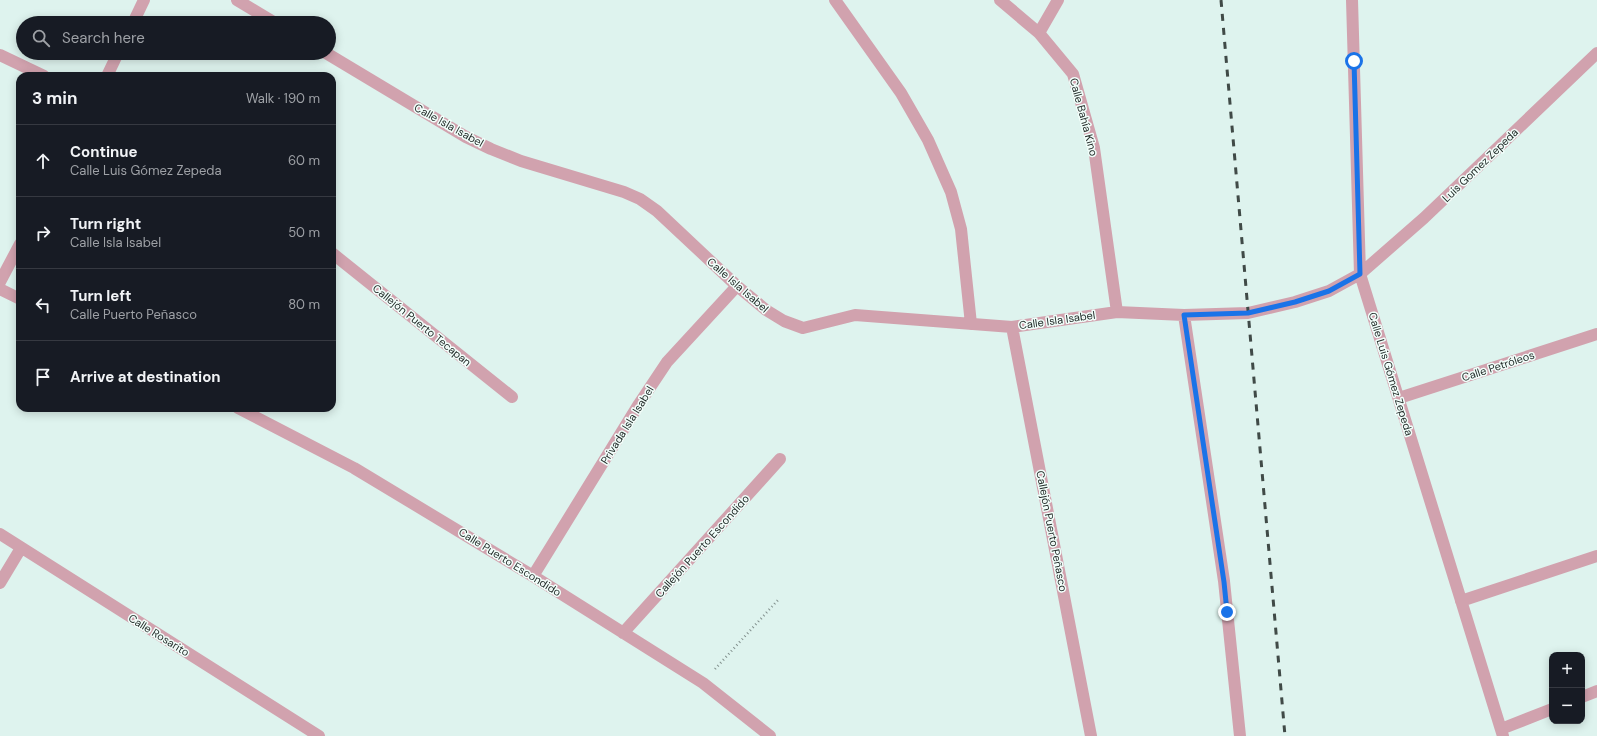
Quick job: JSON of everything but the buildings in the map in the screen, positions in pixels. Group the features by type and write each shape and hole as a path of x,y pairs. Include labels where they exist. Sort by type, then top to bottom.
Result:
{"street":[{"path":"136,16 144,0"},
{"path":"237,0 263,16"},
{"path":"835,0 901,93 928,140 951,192 961,229 971,324"},
{"name":"Calle Bahía Kino","path":"1000,0 1039,33 1073,74 1092,141 1117,312"},
{"path":"1039,33 1058,0"},
{"name":"Calle Luis Gómez Zepeda","path":"1352,0 1360,274 1502,732"},
{"name":"Luis Gomez Zepeda","path":"1360,274 1424,218 1597,53"},
{"path":"0,55 36,72"},
{"name":"Calle Isla Isabel","path":"336,59 466,137 491,149 521,161 624,192 640,199 657,211 737,286 766,310 784,321 803,328 855,315 1012,327 1117,312 1184,315 1248,313 1329,291 1360,274"},
{"path":"109,72 115,60"},
{"path":"0,282 16,252"},
{"name":"Callejón Puerto Tecapan","path":"336,256 512,397"},
{"name":"Privada Isla Isabel","path":"534,576 639,404 667,362 737,286"},
{"path":"0,289 16,297"},
{"path":"1184,315 1224,582 1240,736"},
{"name":"Callejón Puerto Peñasco","path":"1012,327 1091,736"},
{"name":"Calle Petróleos","path":"1399,398 1597,334"},
{"name":"Calle Puerto Escondido","path":"246,412 354,468 534,576 703,682 770,736"},
{"name":"Callejón Puerto Escondido","path":"623,633 780,459"},
{"name":"Calle Rosarito","path":"0,534 319,736"},
{"path":"0,583 21,548"},
{"path":"1461,601 1597,556"},
{"path":"1585,696 1597,691"},
{"path":"1502,732 1549,710"}],"path":[{"path":"703,682 778,600"}],"railway":[{"path":"1221,0 1285,736"}],"route":[{"path":"1227,612 1224,582 1184,315 1248,313 1295,302 1329,291 1360,274 1354,61"}]}
